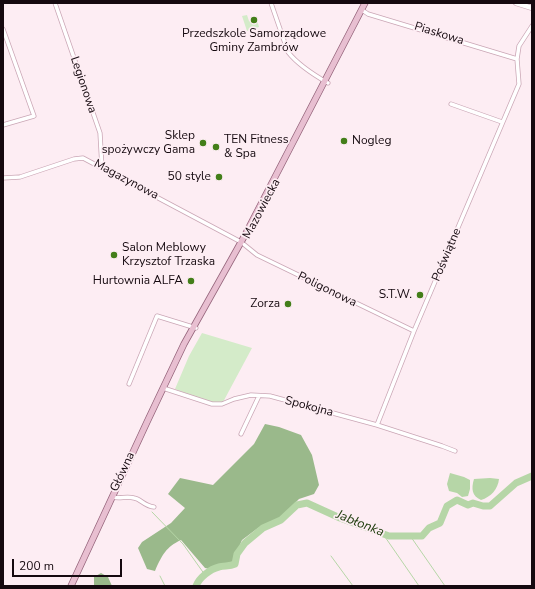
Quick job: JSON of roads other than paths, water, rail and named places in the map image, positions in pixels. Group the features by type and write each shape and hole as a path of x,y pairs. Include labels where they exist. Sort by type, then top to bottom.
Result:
{"main road":[{"name":"Mazowiecka","path":"195,328 273,190 366,3"},
{"name":"Mazowiecka","path":"363,11 369,3"},
{"name":"Główna","path":"72,586 163,388 195,328"}],"street":[{"name":"Legionowa","path":"55,3 100,133 102,168"},
{"path":"271,3 288,52 302,66 327,83"},
{"path":"516,3 532,8"},
{"name":"Piaskowa","path":"363,11 517,59"},
{"name":"Poświątne","path":"377,425 390,388 519,84 517,59 519,46 532,26"},
{"path":"3,29 34,116 3,125"},
{"path":"451,104 502,122"},
{"name":"Magazynowa","path":"3,178 20,177 83,158 242,243"},
{"name":"Poligonowa","path":"242,243 257,255 414,331"},
{"path":"129,384 157,316 195,328"},
{"name":"Spokojna","path":"163,388 212,404 222,404 234,399 251,395 270,396 377,425 455,451"},
{"path":"241,434 259,396"},
{"path":"112,497 121,499 135,498 148,506 154,507"}],"waterway":[{"name":"Jabłonka","path":"196,586 202,577 212,570 221,566 235,564 237,554 245,543 263,528 281,520 297,505 307,503 340,518 389,536 422,536 429,528 440,523 447,506 457,500 468,505 473,503 483,506 490,506 516,483 532,476"},
{"path":"152,512 183,544 205,575"},
{"path":"383,534 419,586"},
{"path":"411,537 445,586"},
{"path":"331,556 353,586"},
{"path":"160,576 165,586"}],"place":[{"name":"Przedszkole Samorządowe Gminy Zambrów","path":"254,20"},
{"name":"Nogleg","path":"344,141"},
{"name":"Sklep spożywczy Gama","path":"203,143"},
{"name":"TEN Fitness & Spa","path":"216,147"},
{"name":"50 style","path":"219,177"},
{"name":"Salon Meblowy Krzysztof Trzaska","path":"114,255"},
{"name":"Hurtownia ALFA","path":"191,281"},
{"name":"S.T.W.","path":"420,295"},
{"name":"Zorza","path":"288,304"}]}
